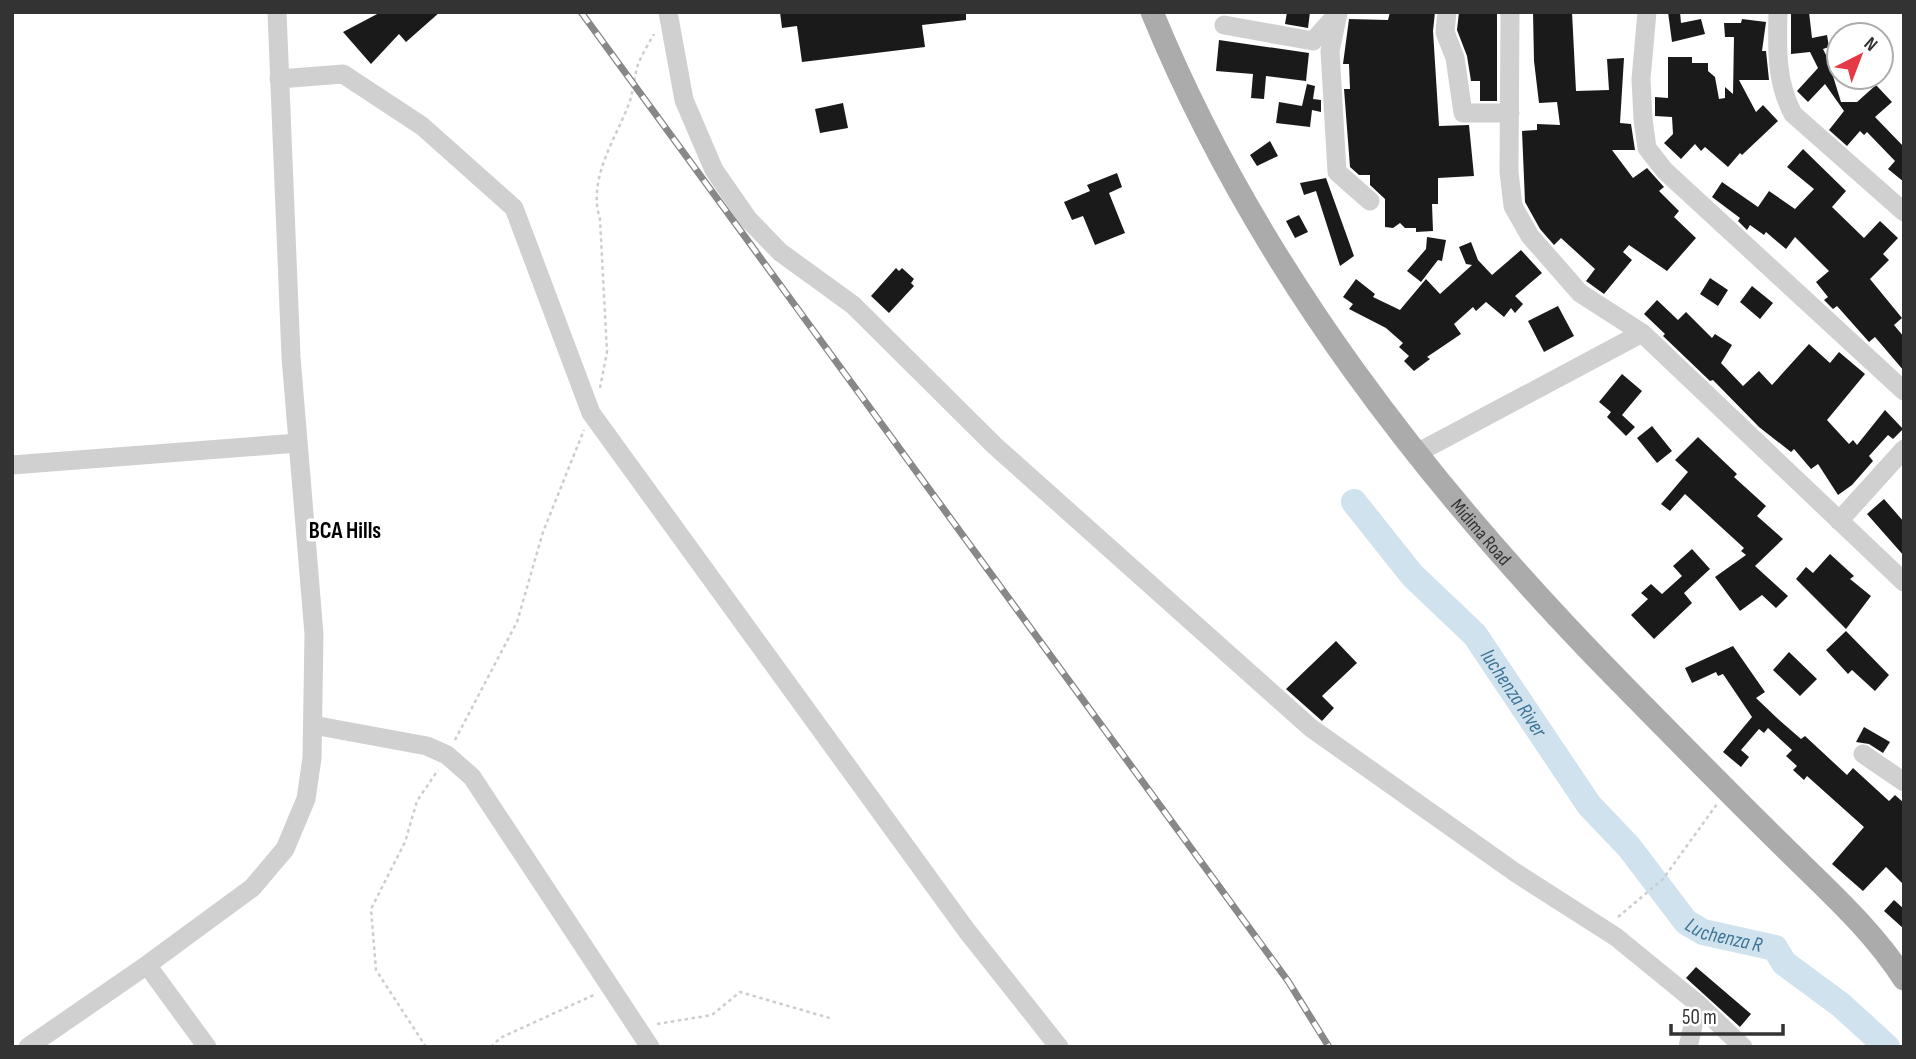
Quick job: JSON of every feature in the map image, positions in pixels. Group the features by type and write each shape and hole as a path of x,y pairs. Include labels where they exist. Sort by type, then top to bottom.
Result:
{"main road":[{"name":"Midima Road","path":"1152,12 1202,123 1276,255 1344,357 1417,453 1558,618 1727,790 1854,914 1904,979"}],"street":[{"path":"28,1047 252,888 285,849 306,799 312,758 314,634 291,357 277,12"},
{"path":"668,12 684,100 714,170 748,219 780,252 853,305 995,446 1311,728 1516,873 1603,929 1698,1004 1743,1047"},
{"path":"1447,12 1445,32 1455,58 1463,113 1510,113"},
{"path":"1510,12 1509,172 1513,206 1530,236 1580,293 1642,333 1904,582"},
{"path":"1647,12 1641,79 1647,148 1665,171 1904,391"},
{"path":"1778,12 1778,70 1784,97 1794,114 1904,212"},
{"path":"1224,25 1313,41 1338,13"},
{"path":"1338,13 1330,51 1337,172 1370,201"},
{"path":"279,79 343,74 422,126 514,208 591,413 967,931 1059,1047"},
{"path":"1417,453 1642,333"},
{"path":"12,465 298,443"},
{"path":"1839,522 1904,449"},
{"path":"313,725 427,746 447,755 472,777 613,987 650,1047"},
{"path":"1863,754 1904,782"},
{"path":"147,965 207,1047"},
{"path":"1688,1047 1698,1004"}],"path":[{"path":"426,1047 376,970 371,909 405,842 417,802 447,755 517,622 543,532 604,379 607,352 600,219 594,202 602,165 631,97 637,66 655,33"},
{"path":"1603,929 1662,879 1727,790"},
{"path":"491,1047 500,1038 613,987"},
{"path":"649,1017 657,1025 712,1016 740,992 833,1019"}],"building":[{"path":"381,12 440,12 406,42 399,34 371,64 343,32"},
{"path":"780,12 966,12 966,20 922,25 925,47 802,62 797,26 782,28"},
{"path":"1287,12 1310,12 1308,28 1285,24"},
{"path":"1390,12 1435,12 1433,31 1439,126 1469,125 1474,176 1438,178 1438,204 1432,204 1433,231 1416,232 1416,228 1405,228 1400,223 1393,228 1385,227 1385,199 1370,185 1370,175 1359,175 1350,167 1344,89 1350,89 1349,64 1343,64 1349,19 1388,20"},
{"path":"1459,12 1497,12 1497,101 1480,101 1480,81 1471,81 1467,56 1457,30"},
{"path":"1533,12 1572,12 1576,91 1609,90 1607,59 1624,58 1620,123 1631,124 1635,150 1612,150 1633,178 1647,168 1664,187 1659,191 1679,211 1674,217 1696,238 1667,271 1629,245 1623,252 1632,260 1604,294 1586,281 1595,269 1561,238 1554,245 1540,229 1525,202 1522,131 1537,130 1537,124 1560,125 1557,102 1539,103 1534,61"},
{"path":"1668,12 1680,12 1681,23 1701,19 1705,34 1672,42"},
{"path":"1791,12 1809,12 1812,38 1825,35 1825,84 1808,102 1797,91 1818,68 1810,52 1791,54"},
{"path":"1742,19 1766,22 1762,51 1766,51 1769,80 1739,80 1756,112 1763,105 1778,121 1742,155 1740,153 1728,167 1705,147 1701,151 1695,144 1681,159 1664,143 1673,134 1672,117 1655,116 1655,97 1668,98 1668,57 1692,57 1692,63 1708,63 1708,71 1715,77 1719,99 1725,98 1725,87 1733,94 1734,37 1725,37 1724,23 1741,23"},
{"path":"1219,40 1309,53 1306,81 1266,76 1264,99 1251,98 1253,74 1216,71"},
{"path":"1307,84 1315,86 1313,99 1321,100 1321,112 1312,110 1310,127 1276,123 1279,102 1302,106"},
{"path":"1830,91 1838,91 1841,102 1857,102 1869,91 1882,91 1892,102 1875,117 1904,147 1904,182 1888,169 1895,161 1867,132 1864,135 1860,131 1847,146 1829,130 1844,111"},
{"path":"843,103 848,128 820,133 815,109"},
{"path":"1270,141 1278,156 1257,166 1250,155"},
{"path":"1803,149 1846,191 1832,207 1864,238 1880,221 1898,238 1883,254 1889,260 1870,279 1902,318 1894,325 1904,337 1904,371 1875,337 1869,342 1837,306 1833,309 1824,300 1828,297 1816,282 1829,271 1795,237 1786,249 1766,232 1764,235 1750,225 1747,230 1738,221 1740,218 1712,197 1722,182 1758,207 1769,191 1795,209 1814,189 1787,167"},
{"path":"1117,173 1122,187 1109,193 1125,233 1095,245 1083,216 1072,220 1064,202 1090,191 1087,185"},
{"path":"1326,178 1354,256 1340,266 1316,191 1304,195 1300,183"},
{"path":"1299,215 1308,232 1295,238 1286,221"},
{"path":"1427,237 1446,240 1442,261 1438,260 1421,282 1407,271 1426,249"},
{"path":"1471,242 1478,260 1492,275 1521,250 1542,273 1515,296 1523,304 1515,313 1511,308 1504,317 1486,302 1476,311 1473,307 1454,324 1461,334 1427,357 1430,359 1414,371 1404,361 1409,356 1399,347 1403,343 1386,328 1349,309 1353,304 1343,297 1356,279 1375,294 1373,297 1400,310 1426,279 1440,294 1472,265 1466,264 1459,247"},
{"path":"896,268 899,271 902,268 914,279 911,283 914,286 889,313 871,296"},
{"path":"1710,278 1728,290 1718,306 1700,294"},
{"path":"1752,286 1773,303 1760,319 1740,302"},
{"path":"1657,300 1678,320 1686,312 1712,338 1715,334 1732,345 1721,363 1743,386 1759,371 1772,385 1809,344 1830,363 1839,352 1865,374 1827,420 1849,444 1853,440 1857,445 1885,410 1903,429 1893,439 1888,435 1869,456 1873,461 1852,485 1838,495 1818,464 1811,469 1794,449 1791,452 1759,427 1713,380 1710,381 1663,336 1665,334 1644,314"},
{"path":"1558,306 1574,336 1544,352 1528,321"},
{"path":"1622,374 1642,391 1622,415 1635,427 1626,436 1607,417 1611,412 1599,402"},
{"path":"1652,426 1672,451 1657,463 1637,438"},
{"path":"1698,437 1737,474 1734,477 1766,506 1757,516 1783,539 1755,566 1788,596 1776,608 1762,595 1740,611 1715,577 1746,555 1741,551 1744,548 1685,494 1670,511 1661,504 1688,472 1675,460"},
{"path":"1884,499 1904,522 1904,556 1867,514"},
{"path":"1692,549 1710,569 1684,593 1692,603 1654,639 1631,615 1648,599 1641,593 1651,584 1662,594 1682,576 1673,566"},
{"path":"1830,554 1854,576 1850,579 1871,596 1846,629 1796,579 1806,567 1813,573"},
{"path":"1846,631 1889,675 1875,691 1852,670 1848,674 1826,650"},
{"path":"1336,641 1357,663 1322,696 1334,708 1322,721 1286,689"},
{"path":"1733,646 1765,692 1756,698 1777,718 1801,739 1805,736 1847,775 1853,768 1889,801 1895,795 1904,803 1904,885 1886,867 1863,891 1832,864 1864,827 1807,776 1804,780 1793,770 1797,766 1786,756 1792,750 1768,728 1764,733 1759,729 1741,750 1749,757 1741,767 1723,752 1752,717 1723,674 1718,676 1716,672 1692,683 1685,668"},
{"path":"1789,652 1817,679 1800,696 1773,670"},
{"path":"1864,727 1890,742 1883,753 1869,744 1856,742"},
{"path":"1894,900 1904,909 1904,929 1884,911"},
{"path":"1696,967 1751,1014 1740,1027 1686,978"}],"waterway":[{"name":"luchenza River","path":"1354,502 1412,575 1475,635 1589,805 1629,847 1686,922 1703,932 1775,948 1784,963 1841,1005 1887,1047"}],"railway":[{"path":"581,12 1288,981 1329,1047"}],"district":[{"name":"BCA Hills","path":"345,530"}],"water label":[{"name":"Luchenza R","path":"1726,931"}]}
